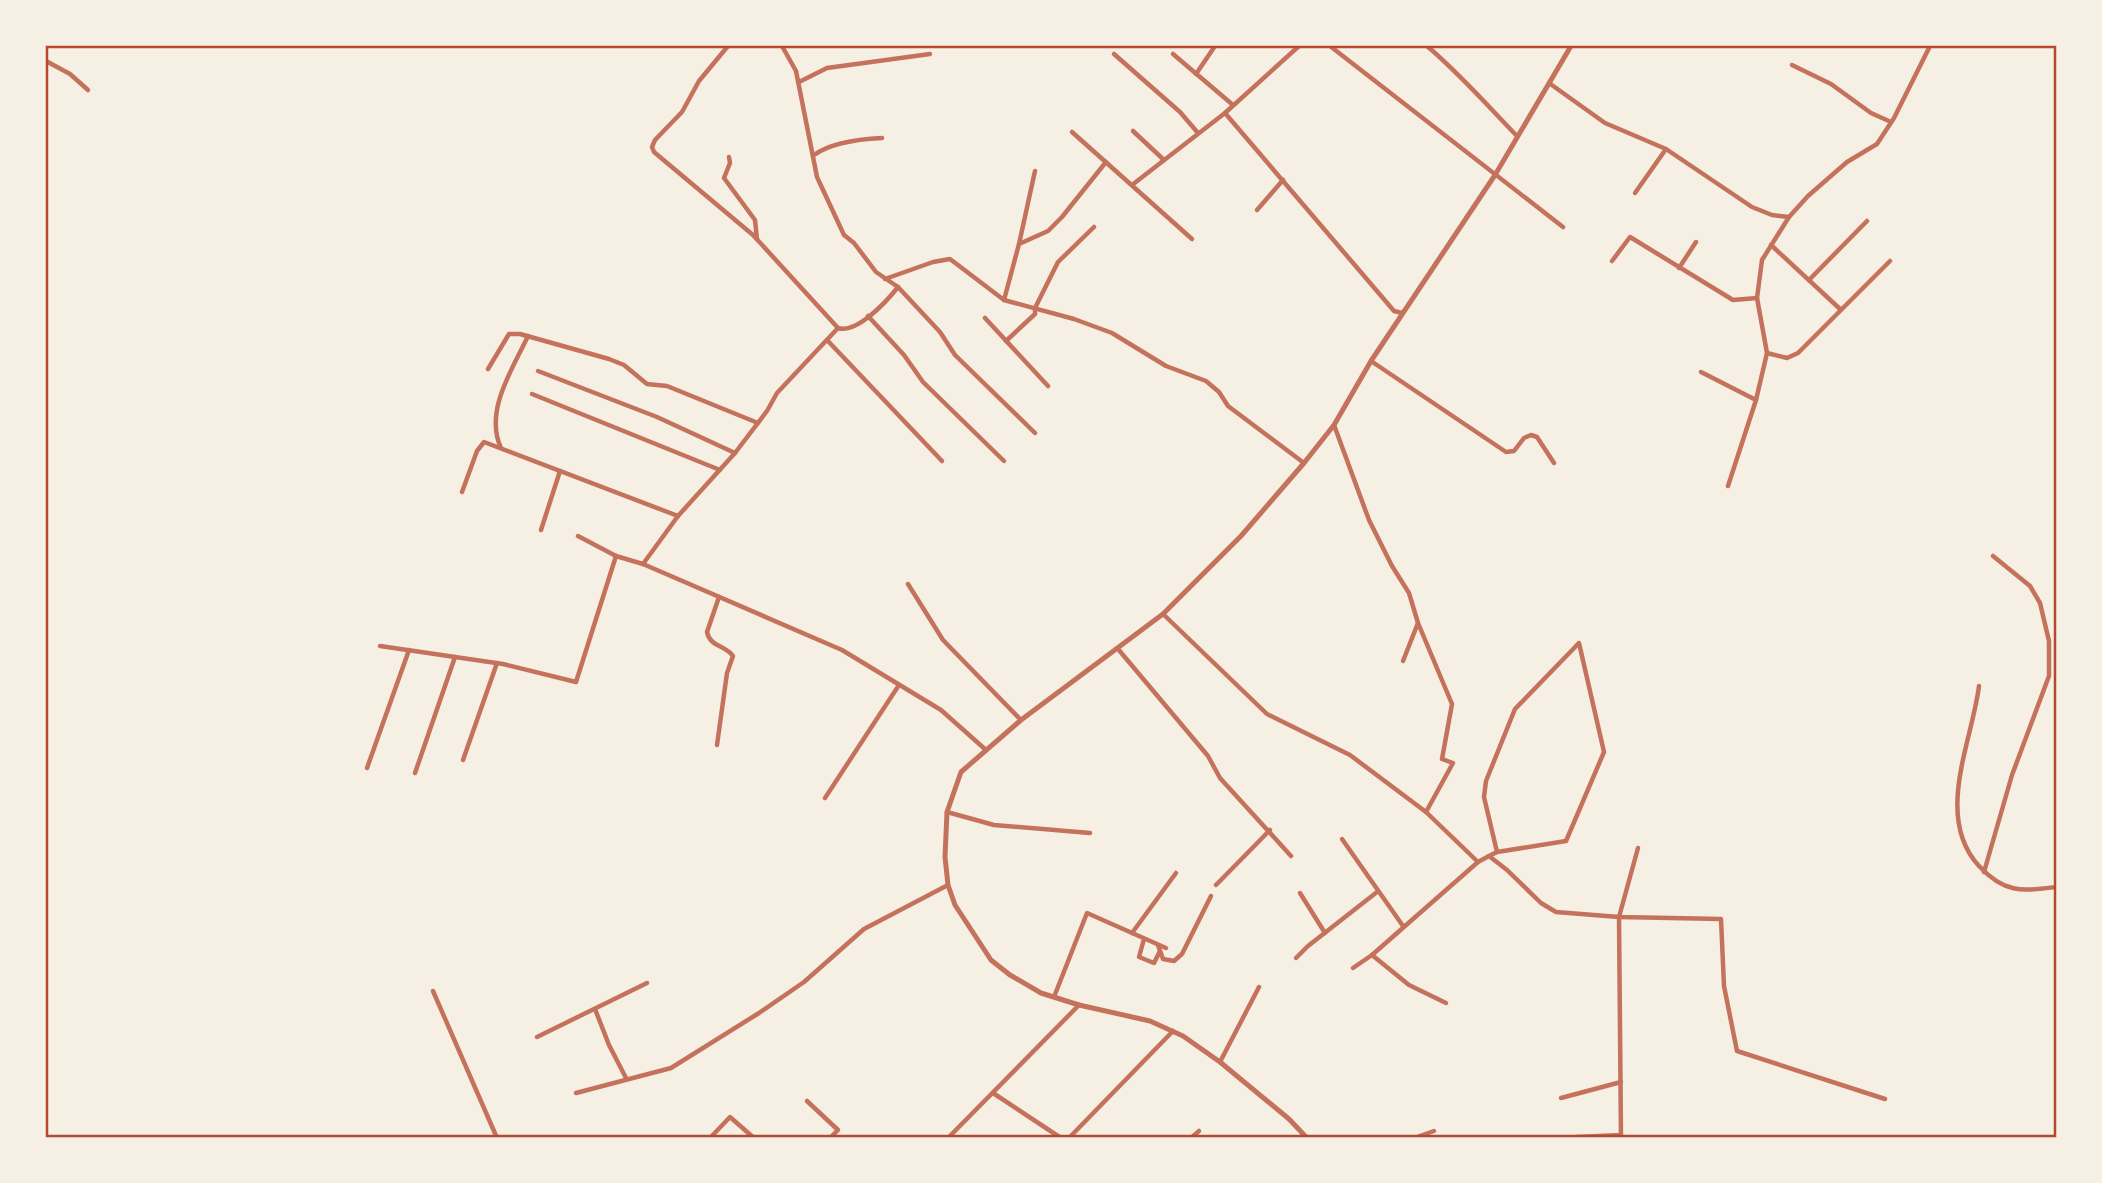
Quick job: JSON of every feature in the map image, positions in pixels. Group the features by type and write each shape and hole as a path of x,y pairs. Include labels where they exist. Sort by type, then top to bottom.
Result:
{"street":[{"path":"728,46 699,81 672,125 655,140 652,146 654,152 689,179 757,240 838,328 851,328 886,303 898,287"},
{"path":"782,46 793,61 799,82 799,93 806,114 820,185 844,234 871,267 898,287 940,332 955,355 1035,433"},
{"path":"1195,74 1215,46"},
{"path":"1132,185 1224,113 1299,46"},
{"path":"1330,46 1563,227"},
{"path":"1427,46 1456,71 1517,136"},
{"path":"1307,1138 1289,1119 1197,1044 1150,1021 1054,997 1025,985 991,960 955,905 948,885 947,812 961,772 1021,720 1163,614 1241,536 1304,463 1334,425 1371,361 1495,175 1571,46"},
{"path":"1728,486 1756,400 1767,353 1757,298 1762,260 1789,217 1808,196 1847,162 1877,144 1930,46"},
{"path":"799,82 827,68 930,54"},
{"path":"1114,54 1180,112 1198,133"},
{"path":"1173,54 1233,105"},
{"path":"46,61 70,74 88,90"},
{"path":"1792,65 1831,84 1871,113 1891,122"},
{"path":"1549,83 1605,123 1666,149 1752,207 1772,215 1789,217"},
{"path":"1224,113 1394,311 1402,313"},
{"path":"1133,131 1164,160"},
{"path":"1072,132 1192,239"},
{"path":"814,155 831,147 882,138"},
{"path":"1635,193 1666,149"},
{"path":"729,158 730,163 724,178 755,220 757,240"},
{"path":"1019,244 1048,231 1106,162"},
{"path":"1004,300 1034,171"},
{"path":"1257,211 1283,180"},
{"path":"1810,280 1867,221"},
{"path":"1006,341 1035,314 1035,308 1058,262 1094,227"},
{"path":"1612,261 1630,237 1733,300 1757,298"},
{"path":"1679,268 1696,242"},
{"path":"1771,245 1840,309"},
{"path":"885,279 933,262 950,260 1004,300 1112,333 1166,366 1206,381 1219,392 1228,406 1304,463"},
{"path":"1767,353 1787,358 1798,353 1890,261"},
{"path":"868,316 904,355 923,382 1004,461"},
{"path":"985,318 1048,386"},
{"path":"643,564 678,516 735,453 776,393 838,328"},
{"path":"488,369 509,334 528,337 608,359 624,365 648,384 667,386 758,423"},
{"path":"501,449 495,436 498,399 528,337"},
{"path":"827,340 942,461"},
{"path":"1371,361 1506,452 1514,451 1524,438 1531,435 1537,437 1554,463"},
{"path":"538,371 657,417 735,453"},
{"path":"1701,372 1756,400"},
{"path":"532,394 720,470"},
{"path":"1334,425 1369,520 1409,593 1418,623 1452,704 1442,759 1453,764 1426,812"},
{"path":"462,492 477,450 484,442 678,516"},
{"path":"541,530 560,471"},
{"path":"578,536 616,556 643,564 842,650 941,710 986,750"},
{"path":"380,646 497,663 576,682 616,556"},
{"path":"1984,872 2012,775 2049,676 2049,641 2040,603 2031,586 1993,556"},
{"path":"908,584 943,640 1021,720"},
{"path":"717,745 727,673 733,656 708,638 707,632 719,597"},
{"path":"1163,614 1267,714 1350,755 1426,812 1478,862"},
{"path":"1403,661 1418,623"},
{"path":"1353,968 1372,955 1478,862 1497,852 1566,841 1604,752 1579,643 1515,709 1490,769 1484,797 1497,852"},
{"path":"1118,649 1208,756 1220,778 1291,856"},
{"path":"367,768 409,650"},
{"path":"415,773 455,657"},
{"path":"463,760 497,663"},
{"path":"825,798 899,685"},
{"path":"1979,686 1961,770 1959,812 1964,845 1984,872 2013,890 2056,887"},
{"path":"947,812 994,825 1090,833"},
{"path":"1216,885 1270,831"},
{"path":"1342,839 1403,926"},
{"path":"1576,1137 1621,1136 1619,916 1638,848"},
{"path":"1489,856 1541,903 1556,912 1721,919 1724,986 1737,1051 1885,1099"},
{"path":"1132,933 1176,873"},
{"path":"576,1093 671,1068 804,982 864,929 948,885"},
{"path":"1296,958 1377,892"},
{"path":"1300,893 1325,933"},
{"path":"1158,945 1163,959 1174,961 1182,954 1211,896"},
{"path":"1054,997 1087,913 1166,948"},
{"path":"1144,939 1139,957 1154,963 1160,951 1158,945"},
{"path":"1372,955 1409,985 1446,1003"},
{"path":"537,1037 647,983"},
{"path":"1220,1062 1259,987"},
{"path":"432,991 497,1138"},
{"path":"948,1138 1079,1005"},
{"path":"595,1009 626,1079"},
{"path":"1069,1138 1173,1031"},
{"path":"1561,1098 1622,1082"},
{"path":"993,1093 1061,1138"},
{"path":"807,1101 838,1130 830,1138"},
{"path":"710,1138 730,1117 754,1138"},
{"path":"1191,1138 1199,1130"},
{"path":"1414,1138 1434,1131"}]}
